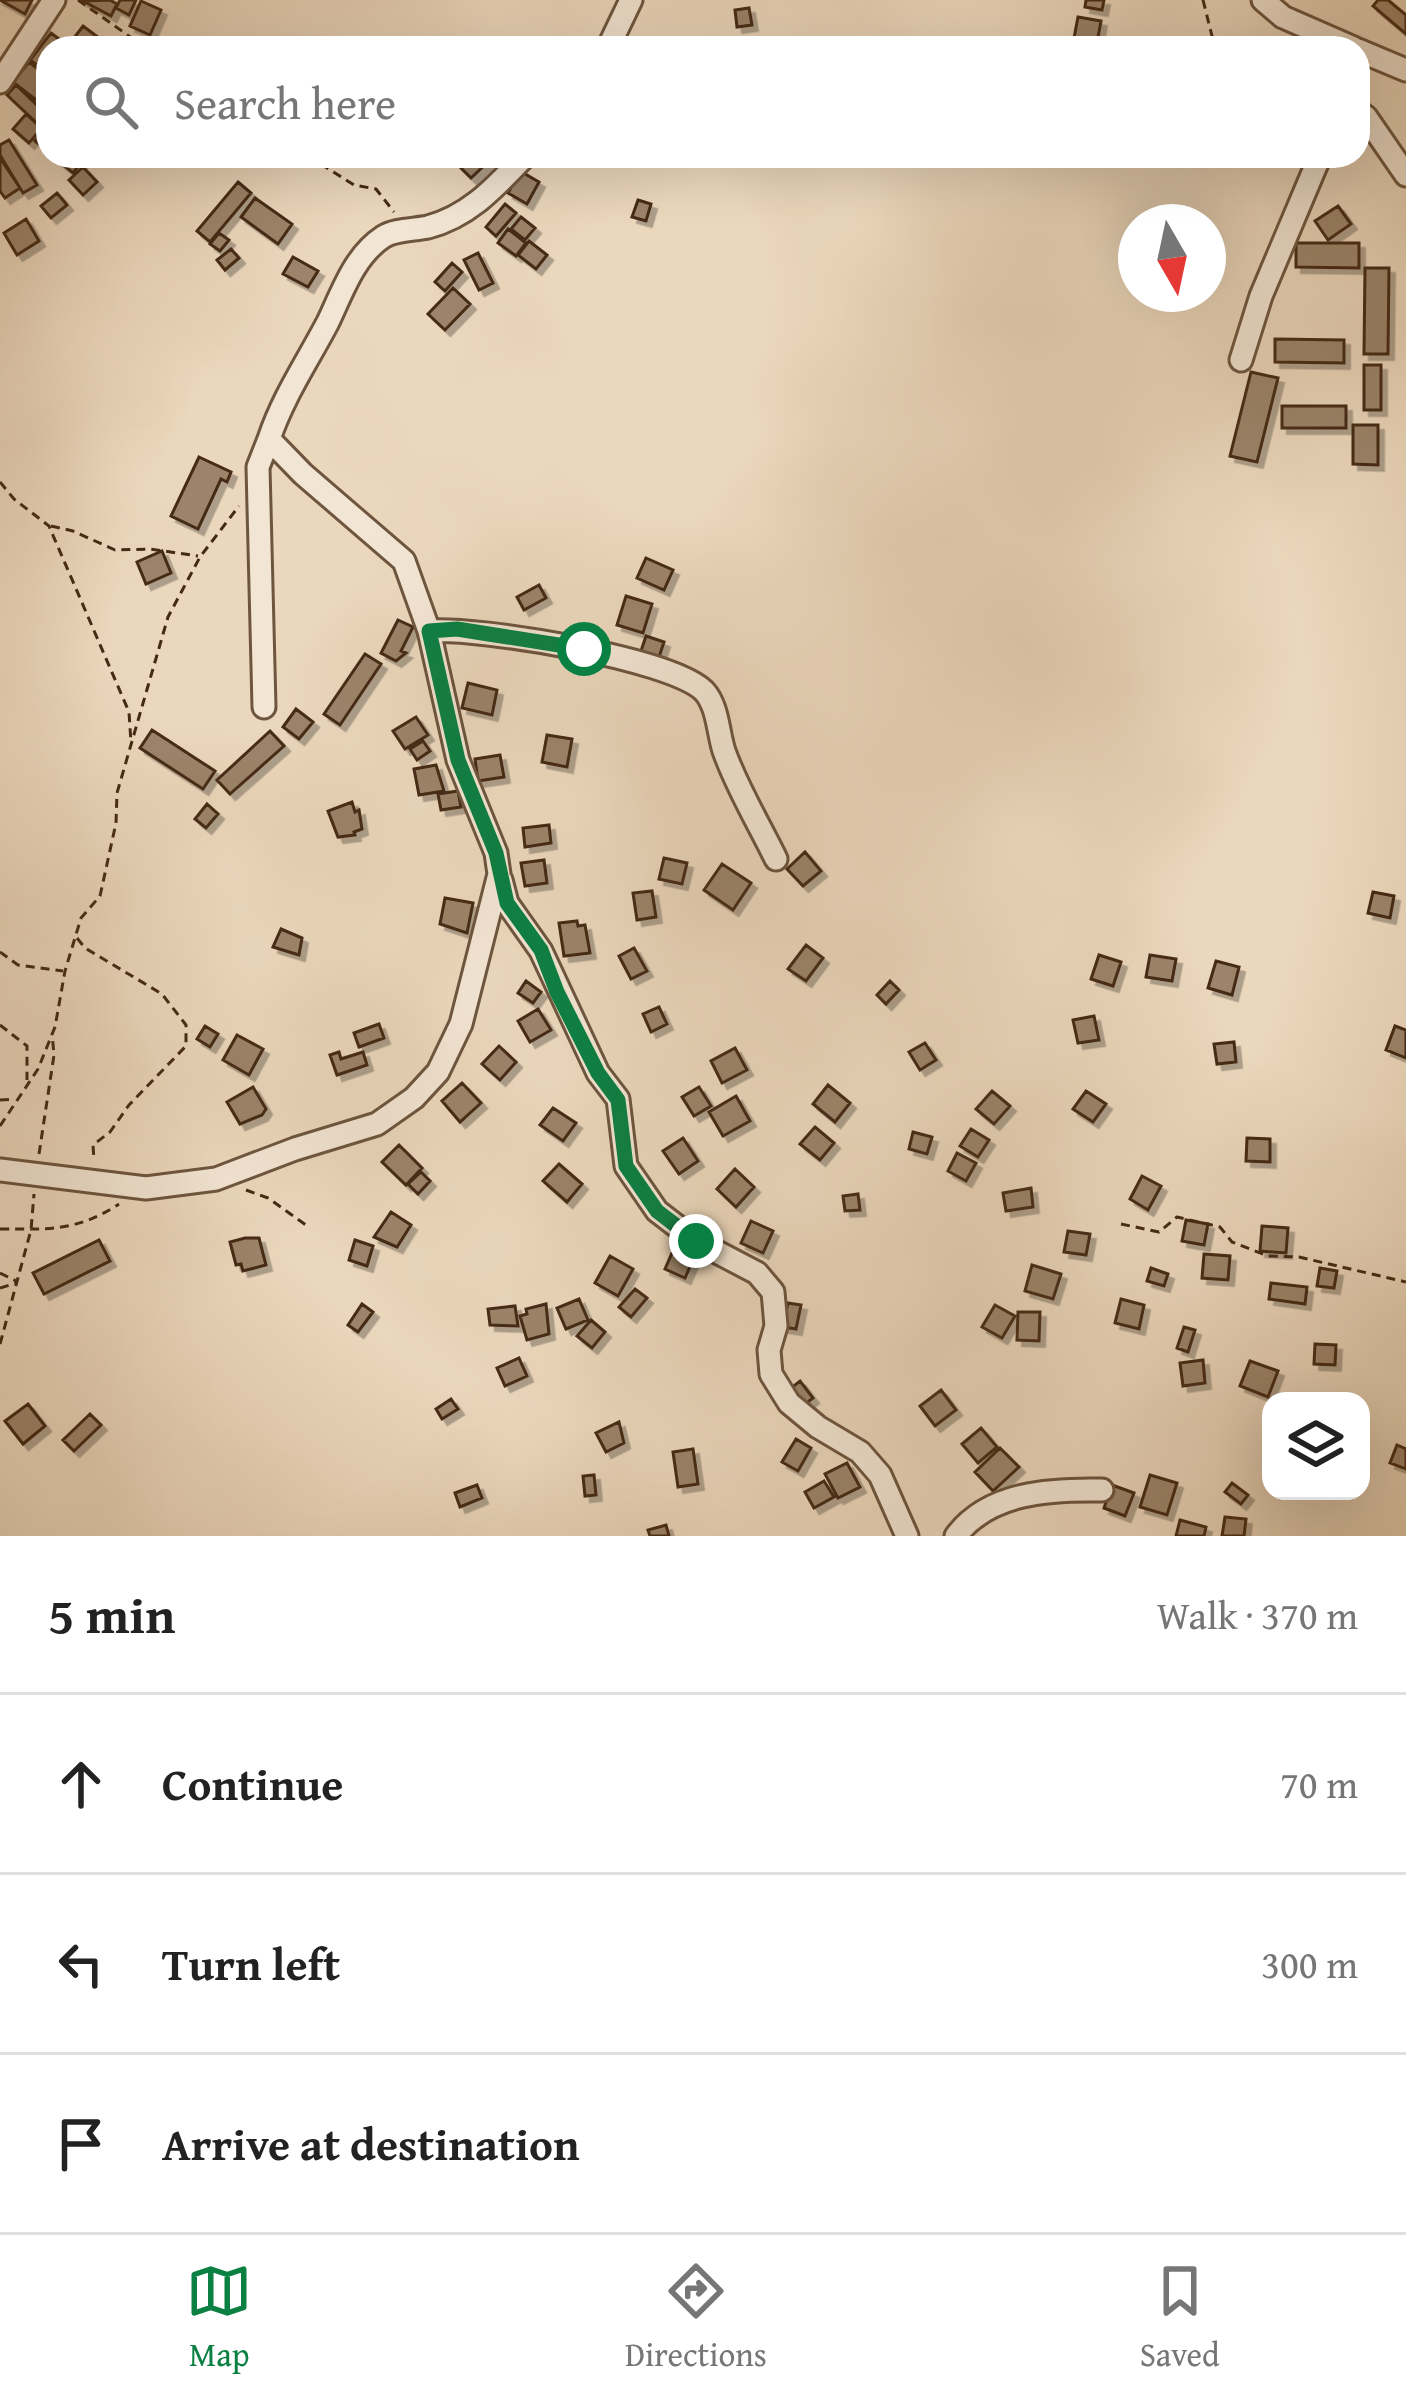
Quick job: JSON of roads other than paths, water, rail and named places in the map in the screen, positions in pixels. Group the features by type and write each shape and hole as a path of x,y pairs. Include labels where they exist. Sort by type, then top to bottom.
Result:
{"street":[{"path":"0,82 54,0"},
{"path":"614,36 631,0"},
{"path":"1262,0 1283,17 1322,36"},
{"path":"1370,58 1406,70"},
{"path":"1370,122 1406,175"},
{"path":"264,706 259,467 279,410 349,276 382,237 463,212 513,168"},
{"path":"1241,360 1261,296 1315,168"},
{"path":"269,439 404,561 429,631 458,760 496,853 507,903 541,950 598,1073 618,1100 626,1166 657,1211 696,1241 757,1273 773,1292 776,1326 769,1350 771,1374 789,1403 860,1452 880,1475 908,1536"},
{"path":"429,631 457,629 584,649 687,680 706,694 725,754 776,859"},
{"path":"0,1170 146,1188 217,1179 377,1124 414,1098 438,1072 461,1024 499,874"},
{"path":"956,1536 965,1523 987,1508 1019,1497 1057,1489 1102,1490"}]}
